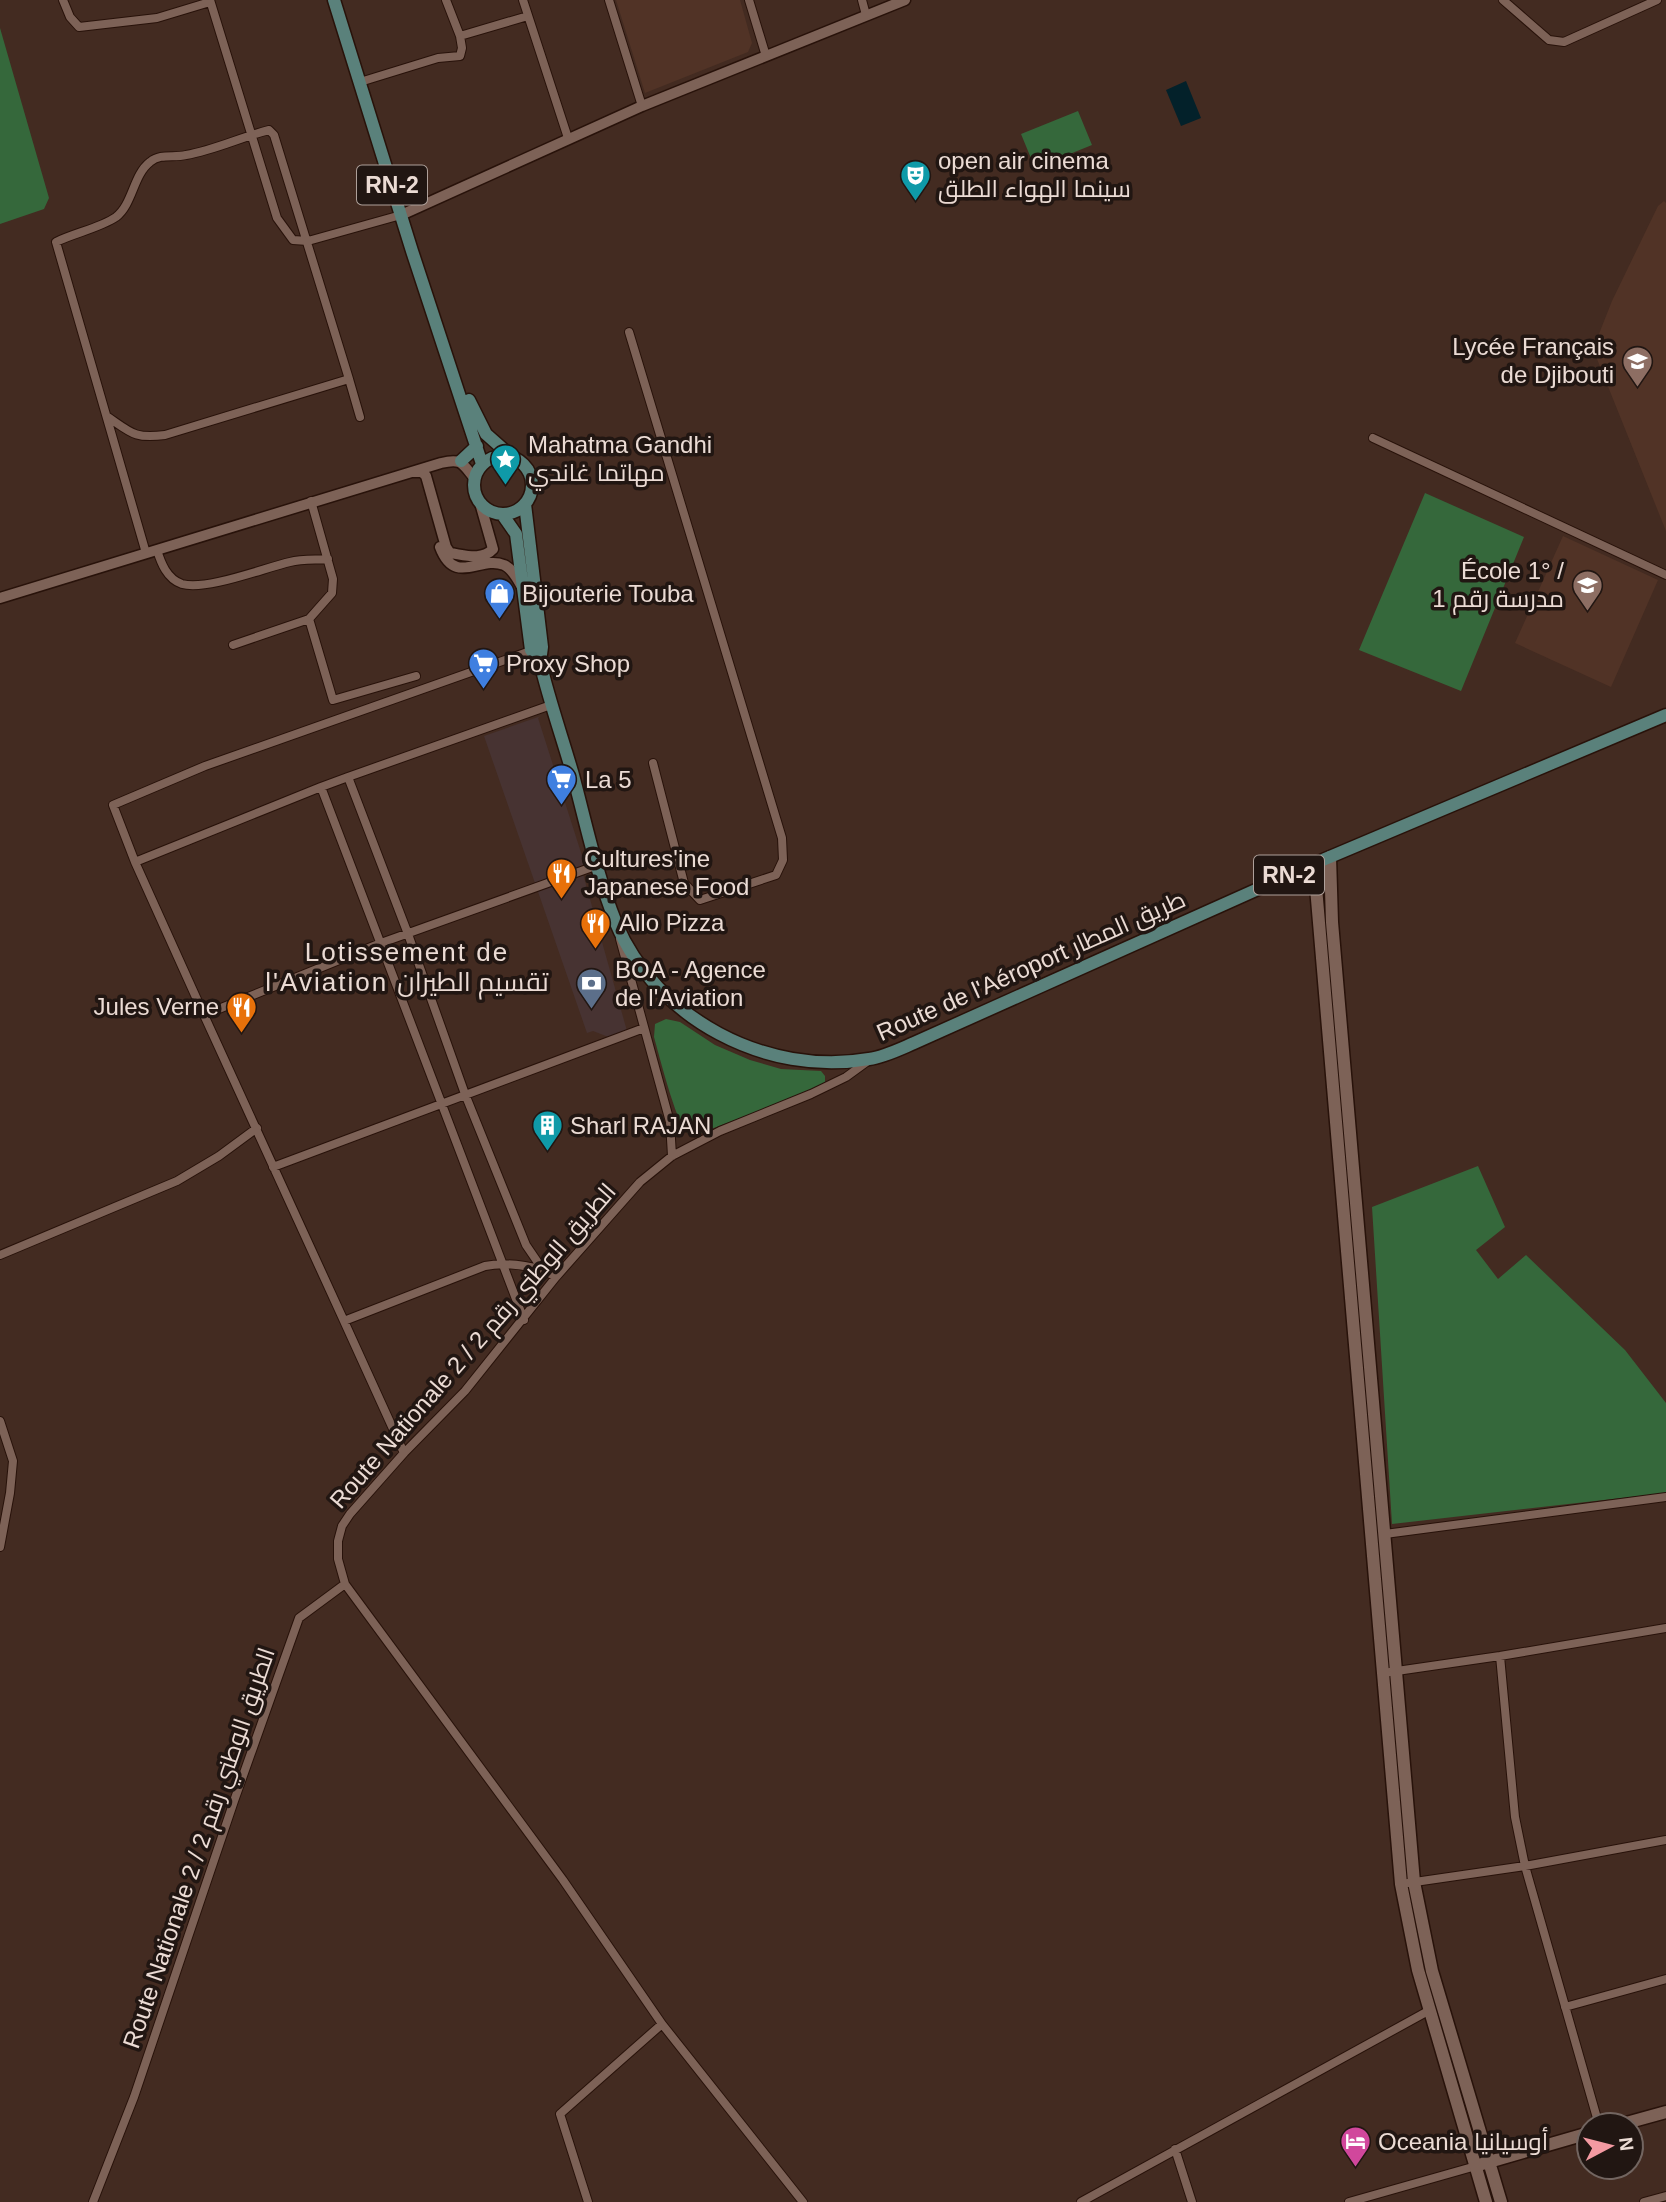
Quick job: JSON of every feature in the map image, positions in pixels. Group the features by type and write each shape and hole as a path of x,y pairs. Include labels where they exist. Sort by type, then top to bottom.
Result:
{"main road":[{"name":"RN-2","path":"334,0 482,464"},
{"name":"RN-2","path":"453,369 460,378 486,434 512,457 522,462 530,475 531,490 525,504 537,648"},
{"path":"461,461 477,446"},
{"path":"512,457 496,456 482,464 475,479 475,492 486,509 502,514 510,513 525,504"},
{"name":"Route de l'Aéroport طريق المطار","path":"502,514 516,534 522,587 551,705 617,924 645,972 663,993 686,1013 737,1043 794,1059 824,1062 870,1059 914,1043 1330,857 1666,715"},
{"path":"1330,857 1351,1221 1383,1673 1397,1771 1411,1941 1486,2202"},
{"path":"1314,864 1385,1534 1397,1670 1397,1771"},
{"path":"1408,1883 1501,2202"},
{"path":"1645,2118 1666,2112"},
{"path":"1476,2166 1575,2137"}],"street":[{"path":"63,0 70,17 79,27 157,18 210,1 277,218 293,240 308,241 401,215 642,106 905,0"},
{"path":"360,82 438,58 460,56 460,36 446,0"},
{"path":"523,0 568,138"},
{"path":"609,0 642,106"},
{"path":"749,0 766,56"},
{"path":"862,0 866,15"},
{"path":"1503,0 1549,40 1555,42 1563,42 1657,0"},
{"path":"460,36 528,16"},
{"path":"328,559 293,561 199,585 182,584 171,577 152,551 108,417 56,242 117,216 150,162 163,155 180,156 206,152 251,134 269,130 275,135 360,417"},
{"path":"629,332 782,838 783,860 776,875 701,900 684,883 653,763"},
{"path":"108,417 130,434 165,435 349,379"},
{"path":"1373,438 1666,575"},
{"path":"0,598 448,461 461,461 475,479"},
{"path":"411,472 422,472 426,476 450,553 480,557 487,556 493,549 480,503"},
{"path":"411,472 420,477 441,551 450,564 471,568 501,564 507,566 522,587"},
{"path":"233,645 309,620 332,593 334,579 311,501"},
{"path":"309,620 333,700 416,676"},
{"path":"404,1453 204,1016 135,862 113,805 217,762 537,648"},
{"path":"135,862 321,787 551,705"},
{"path":"348,777 465,1094 526,1245 543,1270"},
{"path":"321,787 524,1320"},
{"path":"204,1016 381,943 598,865"},
{"path":"617,924 630,981 670,1122 671,1156"},
{"path":"273,1167 644,1028"},
{"name":"Route Nationale 2 / الطريق الوطني رقم 2","path":"93,2202 134,2097 299,1618 345,1584 338,1559 338,1541 342,1526 404,1453 465,1391 556,1277 640,1182 671,1156 720,1131 846,1077 870,1059"},
{"path":"0,1255 177,1181 219,1156 257,1128"},
{"path":"344,1321 485,1266 522,1265 543,1270 556,1277"},
{"path":"0,1421 13,1461 0,1547"},
{"path":"1385,1534 1666,1497"},
{"path":"345,1584 563,1880 662,2024 803,2202"},
{"path":"1383,1673 1666,1628"},
{"path":"1500,1656 1515,1817 1525,1867 1595,2111"},
{"path":"1408,1883 1525,1867 1666,1840"},
{"path":"1565,2007 1666,1979"},
{"path":"1081,2202 1430,2010"},
{"path":"588,2202 560,2114 662,2024"},
{"path":"1175,2149 1192,2202"},
{"path":"1349,2202 1476,2166"},
{"path":"1644,2202 1666,2196"}],"shaded area":[{"path":"616,0 740,0 752,43 748,52 645,93"},
{"name":"Lycée Français de Djibouti","path":"1664,201 1666,531 1593,349 1612,301 1658,206"},
{"name":"École 1° / مدرسة رقم 1","path":"1563,536 1658,580 1611,687 1515,643"},
{"path":"541,716 538,718 585,865 581,867 627,1031 611,1038 593,1031 587,1033 484,736"}],"green space":[{"path":"0,28 49,198 44,209 0,224"},
{"path":"1078,111 1092,145 1035,168 1021,134"},
{"path":"1425,493 1524,537 1461,691 1359,650"},
{"path":"666,1019 680,1022 715,1045 750,1060 781,1069 821,1071 825,1076 825,1083 805,1094 695,1135 689,1134 677,1115 654,1037 655,1024"},
{"path":"1478,1166 1505,1227 1476,1250 1498,1279 1526,1255 1625,1350 1666,1403 1666,1493 1392,1524 1372,1207"}],"water":[{"path":"1186,81 1201,118 1181,126 1166,90"}],"place":[{"name":"open air cinema سينما الهواء الطلق","path":"915,202"},
{"name":"Lycée Français de Djibouti","path":"1637,388"},
{"name":"Mahatma Gandhi مهاتما غاندي","path":"505,486"},
{"name":"École 1° / مدرسة رقم 1","path":"1587,612"},
{"name":"Bijouterie Touba","path":"499,621"},
{"name":"Proxy Shop","path":"483,691"},
{"name":"La 5","path":"562,807"},
{"name":"Cultures'ine Japanese Food","path":"561,900"},
{"name":"Allo Pizza","path":"596,950"},
{"name":"BOA - Agence de l'Aviation","path":"592,1011"},
{"name":"Jules Verne","path":"242,1034"},
{"name":"Sharl RAJAN","path":"547,1153"},
{"name":"Oceania أوسيانيا","path":"1355,2169"}],"district":[{"name":"Lotissement de l'Aviation تقسيم الطيران","path":"407,967"}]}
